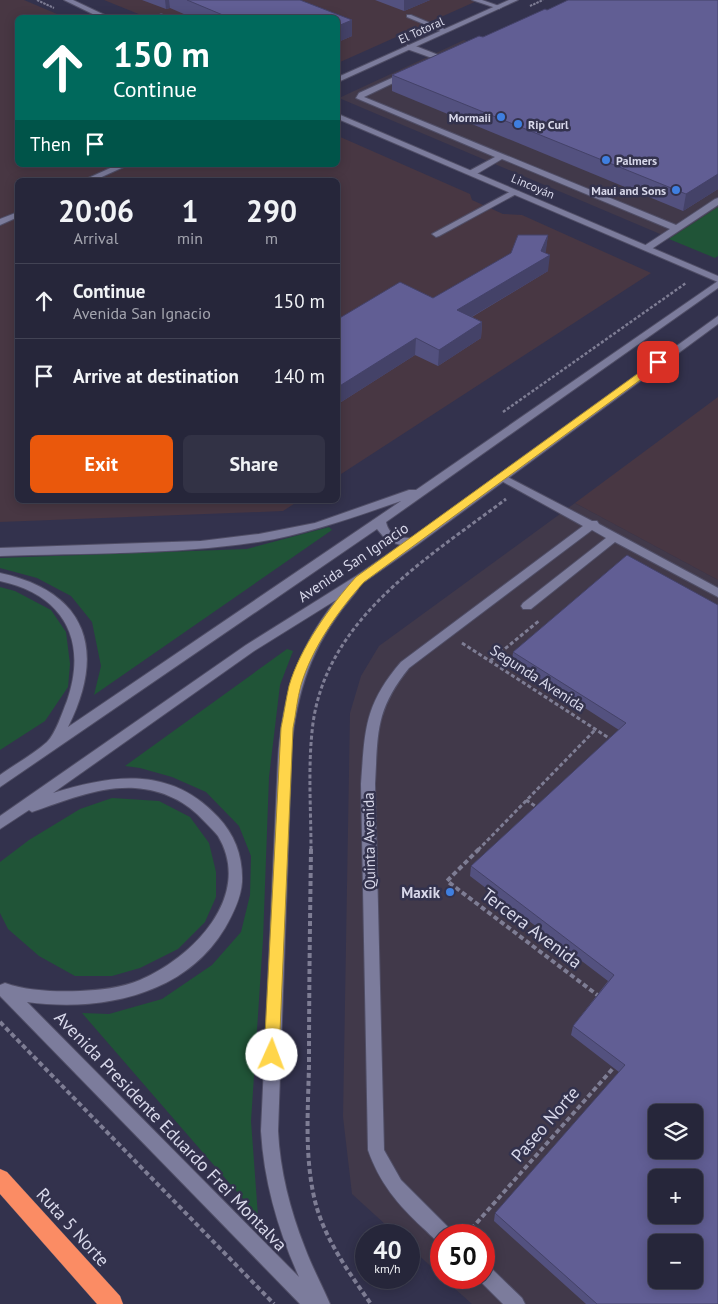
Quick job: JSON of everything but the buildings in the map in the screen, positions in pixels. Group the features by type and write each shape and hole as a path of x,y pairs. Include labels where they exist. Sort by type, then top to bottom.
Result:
{"highway":[{"name":"Ruta 5 Norte","path":"0,1179 112,1304"}],"main road":[{"path":"67,0 101,15"},
{"path":"475,0 499,7"},
{"name":"El Totoral","path":"340,79 515,0"},
{"path":"409,16 445,31"},
{"path":"410,47 438,58 439,60 422,68"},
{"path":"413,72 362,95 360,98 678,228"},
{"name":"Lincoyán","path":"340,117 718,279"},
{"path":"472,173 502,156"},
{"path":"93,178 119,167"},
{"path":"436,234 516,192"},
{"path":"647,248 718,202"},
{"path":"0,222 15,215"},
{"name":"Avenida San Ignacio","path":"0,782 718,284"},
{"name":"Avenida San Ignacio","path":"0,823 250,648 360,579 413,542 718,319"},
{"path":"502,477 593,524 718,593"},
{"path":"0,552 201,545 259,538 317,526 425,489"},
{"path":"380,520 381,528 387,536 396,541 413,542"},
{"name":"Quinta Avenida","path":"433,1224 394,1187 380,1164 376,1150 368,784 371,730 375,709 392,679 405,666 593,524"},
{"path":"527,606 615,536"},
{"path":"0,577 24,584 51,599 71,619 80,638 82,658 75,696 52,745"},
{"path":"321,1304 290,1234 274,1177 270,1150 271,1073 285,760 290,706 303,664 327,621 360,579"},
{"path":"3,988 51,998 90,998 142,987 164,978 184,966 207,943 225,916 234,886 234,867 230,849 217,823 194,802 162,787 124,783 107,785 48,800 14,814"},
{"name":"Avenida Presidente Eduardo Frei Montalva","path":"3,988 313,1304"},
{"path":"495,1284 516,1304"}],"path":[{"path":"371,1304 336,1250 324,1224 313,1194 308,1143 312,732 316,707 332,660 344,639 374,602 393,585 522,487"},
{"name":"Segunda Avenida","path":"448,634 615,741"},
{"path":"541,811 526,800 596,729"},
{"name":"Tercera Avenida","path":"526,800 447,881 601,997"},
{"path":"0,1022 274,1304"},
{"name":"Paseo Norte","path":"476,1224 620,1060"}],"shaded area":[{"path":"0,0 24,0 59,15 15,15 15,167 340,167 340,137 470,194 472,200 503,214 522,215 651,273 340,475 340,178 15,178 15,503 295,503 283,511 0,522"},
{"path":"104,0 479,0 340,62 340,15 141,15"},
{"path":"464,40 718,136 718,224 686,245 340,98"},
{"path":"718,397 718,580 575,503"},
{"path":"575,503 718,580 718,1304 472,1304 455,1289 495,1289 495,1224 430,1224 430,1266 420,1256 420,1224 385,1224 352,1194 343,1117 350,713 361,676 379,646"}],"green space":[{"path":"718,207 718,256 715,258 669,239"},
{"path":"329,527 332,530 94,695 101,666 92,622 71,596 37,578 0,568 0,558 247,549"},
{"path":"0,587 15,591 51,610 66,632 70,664 68,687 45,721 0,750"},
{"path":"287,649 293,651 280,685 269,777 263,939 251,1121 258,1216 82,1013 109,1014 162,999 212,965 241,932 250,895 251,856 239,826 206,792 172,777 125,766"},
{"path":"112,798 159,801 190,817 209,843 216,872 216,897 205,922 178,949 140,968 112,976 75,976 39,956 8,929 0,913 0,862 29,840 80,809"}],"place":[{"name":"Mormaii","path":"501,117"},
{"name":"Rip Curl","path":"518,124"},
{"name":"Palmers","path":"606,160"},
{"name":"Maui and Sons","path":"676,190"},
{"name":"Maxik","path":"450,892"}],"route":[{"path":"272,1055 287,728 290,706 296,685 303,664 313,645 327,621 360,579 658,362"}]}
